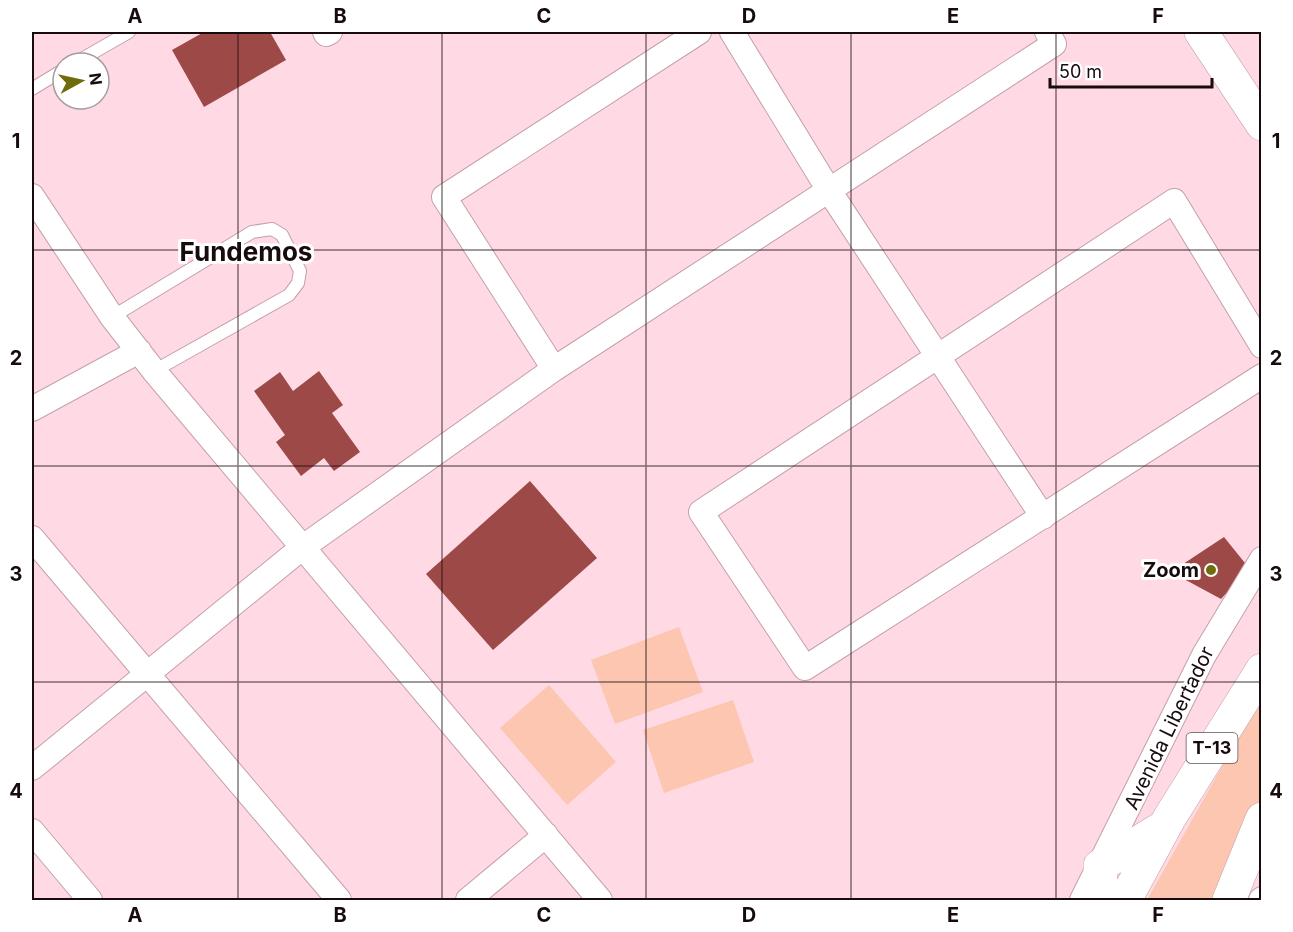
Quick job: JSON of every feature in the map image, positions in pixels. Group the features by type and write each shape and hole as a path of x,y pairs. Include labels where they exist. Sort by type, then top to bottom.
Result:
{"main road":[{"path":"1201,32 1262,124"},
{"name":"Avenida Libertador","path":"1125,900 1164,827 1262,670"},
{"path":"1246,896 1262,819"},
{"path":"1102,900 1100,866 1164,827"}],"street":[{"path":"325,32 326,34 330,32"},
{"path":"554,369 444,197 699,32"},
{"path":"732,32 830,192 939,355 1043,517"},
{"path":"32,768 303,547 554,369 830,192 1054,44 1047,32"},
{"path":"32,196 112,316 154,371 600,900"},
{"path":"1262,346 1174,201 701,512 805,668 1262,376"},
{"path":"32,409 139,351"},
{"path":"32,538 339,900"},
{"name":"Avenida Libertador","path":"1082,900 1204,655 1262,559"},
{"path":"32,831 90,900"},
{"path":"468,900 546,835"}],"lane":[{"path":"96,51 129,32"},
{"path":"32,89 51,77"},
{"path":"112,316 252,232 272,229 282,235 300,271 298,283 289,295 154,371"}],"shaded area":[{"path":"679,627 703,692 615,724 591,660"},
{"path":"549,685 616,762 567,805 500,728"},
{"path":"1261,697 1261,801 1214,900 1147,900"},
{"path":"733,700 754,762 664,793 643,730"}],"building":[{"path":"204,32 270,32 286,60 204,107 172,50"},
{"path":"319,371 343,405 332,413 360,452 334,471 324,458 301,476 276,442 285,435 254,391 280,372 293,391"},
{"path":"530,481 597,558 493,650 426,574"},
{"name":"Zoom","path":"1224,537 1249,568 1221,599 1171,572"}],"place":[{"name":"Zoom","path":"1211,570"}],"district":[{"name":"Fundemos","path":"246,252"}]}
